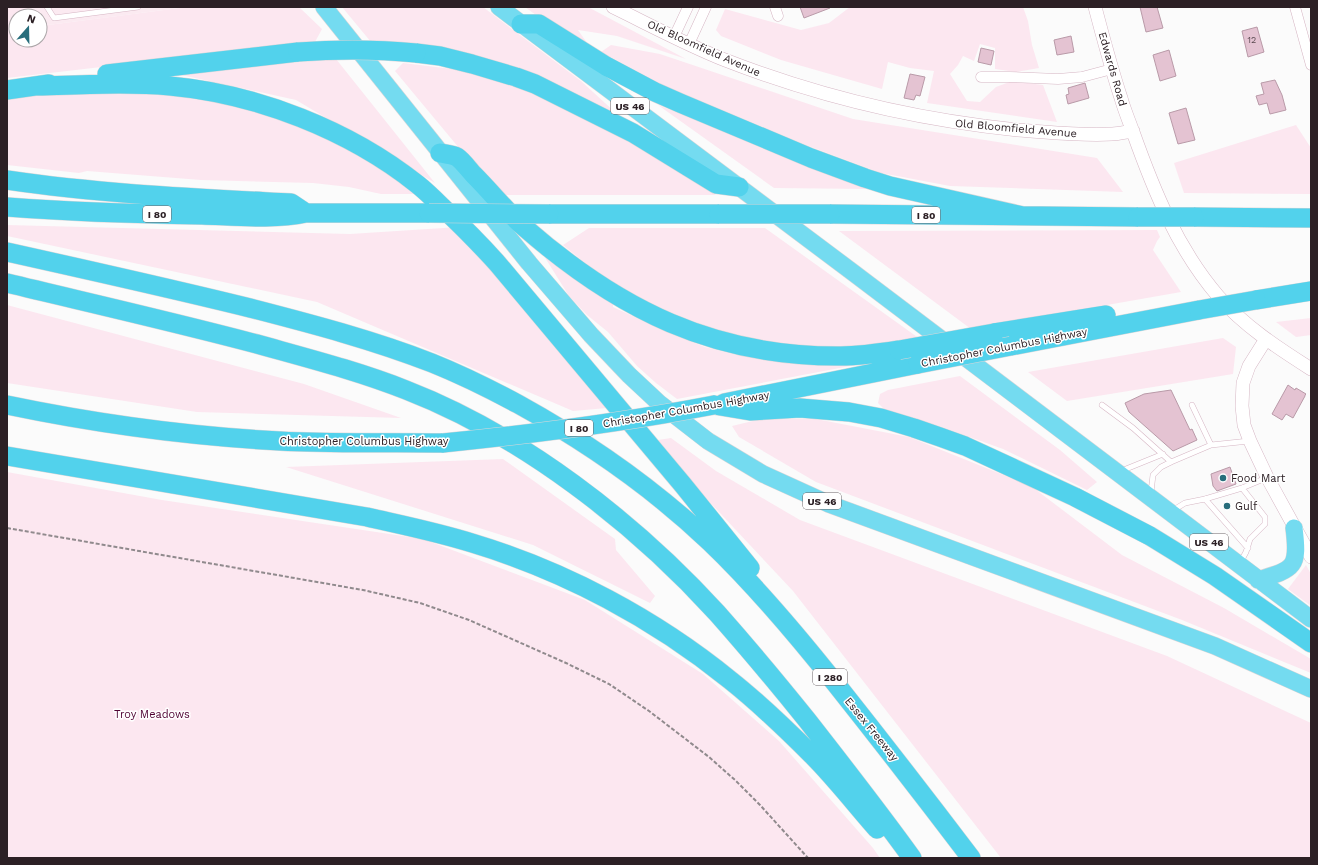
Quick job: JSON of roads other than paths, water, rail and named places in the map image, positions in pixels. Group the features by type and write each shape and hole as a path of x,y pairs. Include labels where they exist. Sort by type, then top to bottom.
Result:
{"highway":[{"name":"US 46","path":"324,7 440,153 498,222 529,263 629,376 659,403 695,431 733,457 763,474 829,504 1215,646 1311,689"},
{"name":"US 46","path":"499,7 1311,619"},
{"path":"522,24 539,24 606,66 655,92 864,178 890,186 1023,216"},
{"path":"7,90 106,74 298,52 362,49 440,56 472,64 535,84 633,133 716,184 739,187"},
{"path":"37,86 130,84 169,86 203,90 234,97 284,112 322,127 358,145 392,166 418,185 472,235 497,262 683,484 750,567 752,585"},
{"path":"440,153 458,157 523,226 566,261 614,294 670,324 733,345 757,350 788,353 842,356 867,355 1111,314 1138,322"},
{"path":"7,180 86,189 160,195 291,203 306,213"},
{"name":"I 80","path":"7,207 114,213 246,216 291,216 306,213 429,213 830,214 1311,218"},
{"name":"Essex Freeway","path":"7,252 217,300 327,328 379,344 434,364 486,386 553,423 624,471 672,508 709,541 752,585 808,650 906,771 971,858"},
{"path":"7,283 219,334 314,359 364,375 440,404 474,421 537,458 622,522 676,571 716,612 761,663 796,706 864,792 912,858"},
{"name":"Christopher Columbus Highway","path":"7,405 116,425 244,439 317,442 443,443 541,433 612,423 714,405 1199,310 1311,291"},
{"path":"714,405 750,412 800,408 849,412 887,420 940,436 1075,497 1150,536 1216,576 1311,643"},
{"path":"7,456 367,517 414,527 472,543 514,557 559,575 610,600 658,629 730,680 812,755 836,780 856,805 904,858"},
{"path":"1258,580 1278,574 1291,566 1296,553 1294,528"}],"street":[{"name":"Old Bloomfield Avenue","path":"613,7 689,44 739,65 816,91 877,108 985,127 1031,131 1102,134 1133,131"},
{"path":"674,37 688,7"},
{"path":"689,44 706,7"},
{"name":"Edwards Road","path":"1095,7 1112,69 1133,131"},
{"path":"1295,7 1311,65"},
{"path":"981,77 1009,76 1058,79 1082,77 1112,69"},
{"path":"1133,131 1150,179 1176,235 1196,269 1219,297 1242,320 1266,339 1311,369"},
{"path":"1266,339 1249,366 1243,383 1242,412 1244,425 1267,477 1294,528 1310,553"}],"lane":[{"path":"47,7 54,18 138,7"},
{"path":"1102,405 1133,428 1171,462"},
{"path":"1192,405 1211,445"},
{"path":"1150,497 1154,475 1161,467 1211,445 1250,441"},
{"path":"1117,472 1163,454"},
{"path":"1170,512 1185,503 1205,499 1242,488 1267,477"},
{"path":"1239,565 1248,548 1250,539 1265,524 1265,517 1242,488"},
{"path":"1205,499 1248,548"}],"place":[{"name":"Food Mart","path":"1223,478"},
{"name":"Gulf","path":"1227,506"}],"park label":[{"name":"Troy Meadows","path":"152,714"}]}
